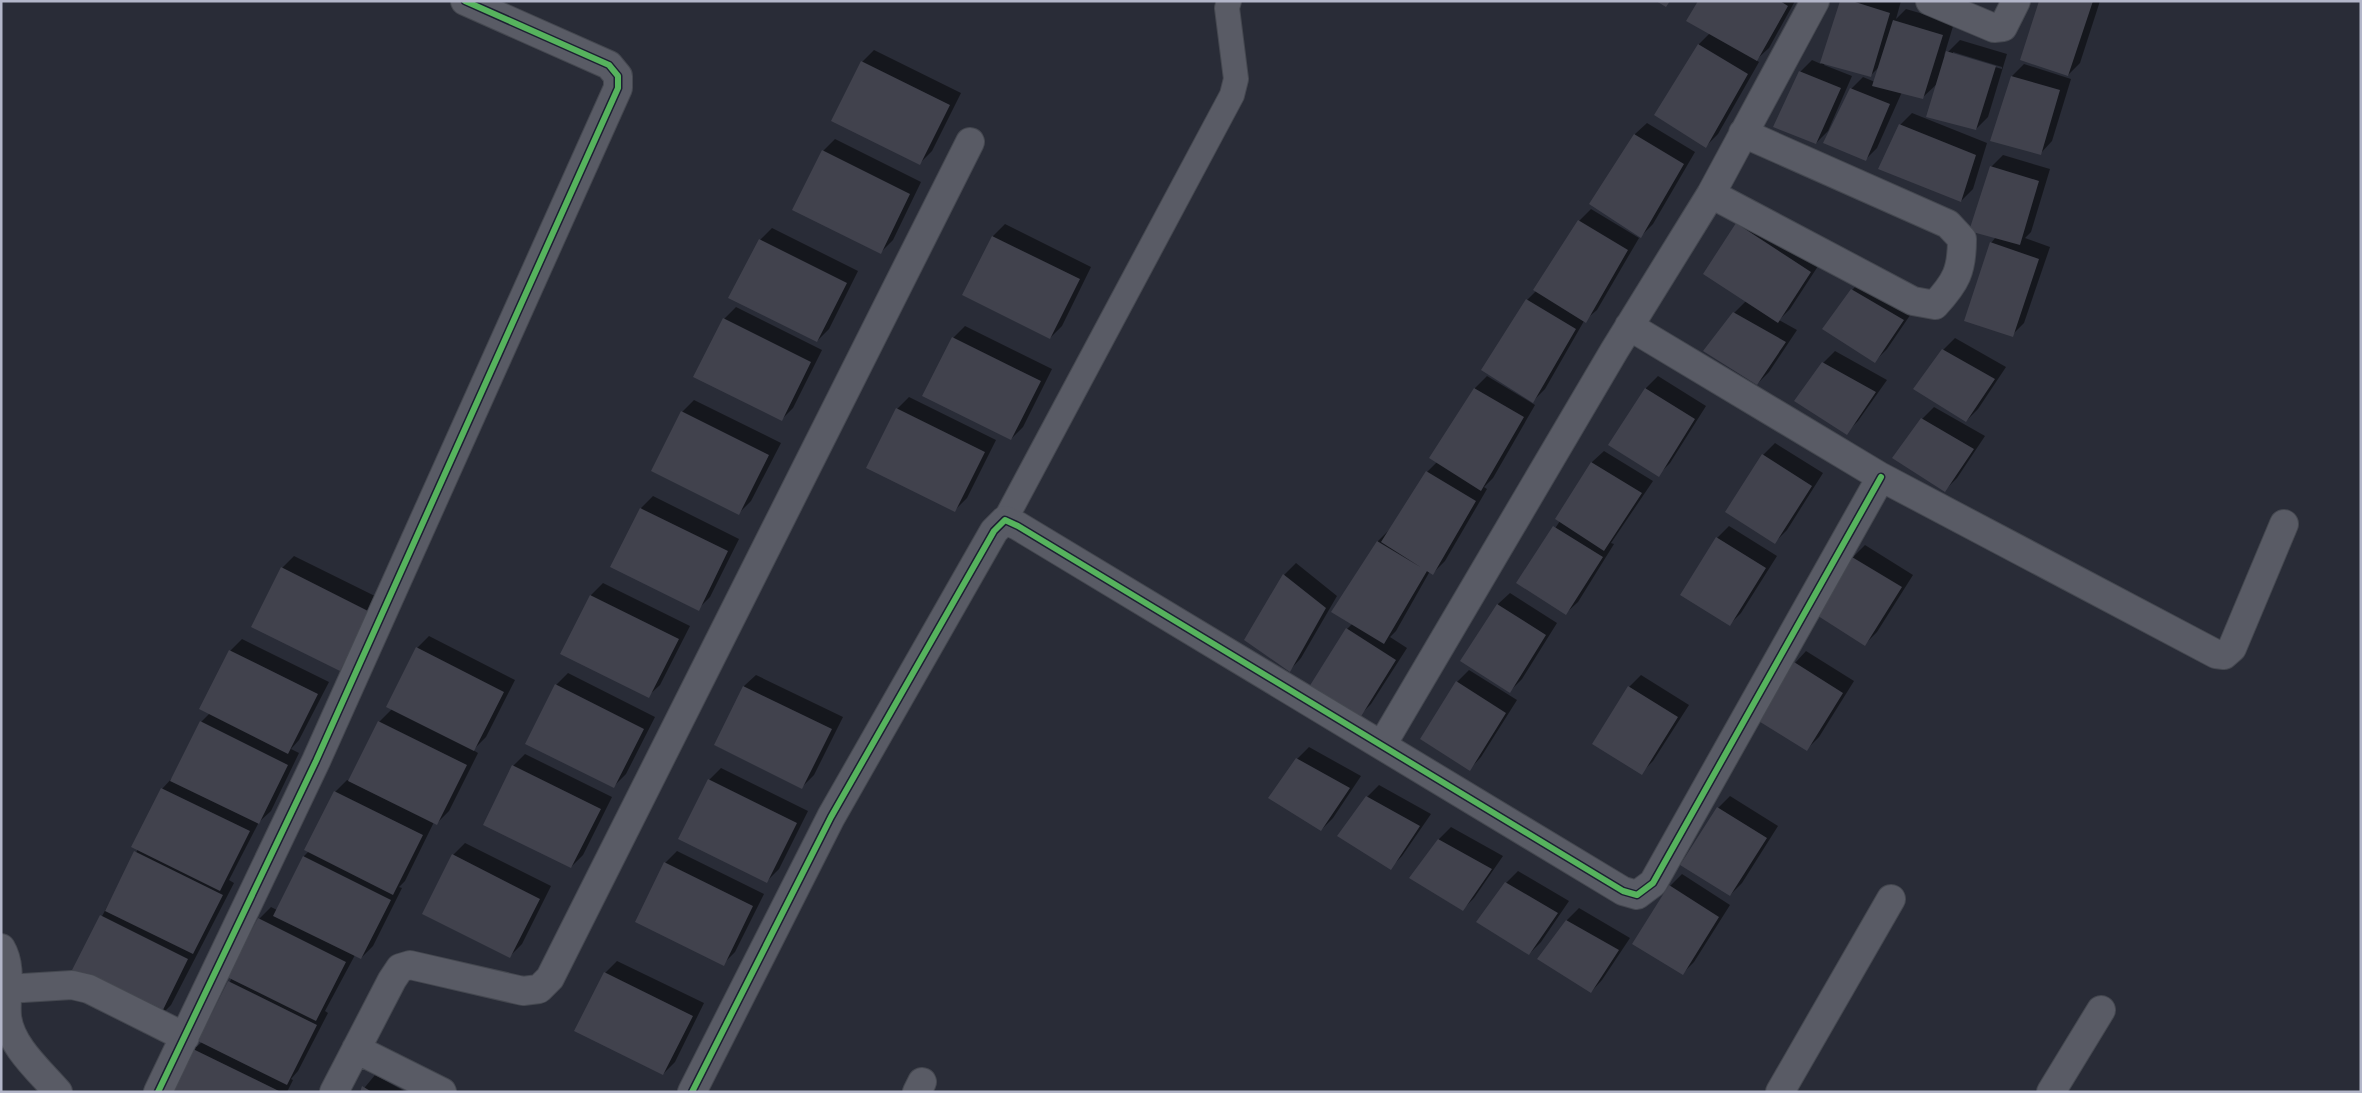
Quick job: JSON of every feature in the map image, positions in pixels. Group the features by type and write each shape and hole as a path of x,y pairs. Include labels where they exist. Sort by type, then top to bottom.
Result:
{"street":[{"path":"158,1092 320,752 618,88 618,76 609,66 464,1"},
{"path":"1382,745 1628,326 1711,194 1815,1"},
{"path":"1930,1 1994,28 2003,27 2016,1"},
{"path":"1711,194 1913,301 1935,305 1954,284 1962,256 1962,239 1948,224 1743,133"},
{"path":"334,1092 400,968 410,965 523,991 539,989 550,978 970,142"},
{"path":"1628,326 1881,476 2216,654 2224,655 2232,648 2284,524"},
{"path":"692,1092 831,817 994,531 1005,520 1018,526 1622,890 1637,895 1653,883 1881,476"},
{"path":"1780,1092 1891,899"},
{"path":"58,1092 12,1035 7,1018 4,969 89,989 184,1037"},
{"path":"2051,1092 2101,1010"},
{"path":"356,1049 442,1092"}],"lane":[{"path":"1005,520 1232,95 1236,79 1227,8 1229,1"}],"building":[{"path":"1656,1 1670,1 1666,7"},
{"path":"1698,1 1780,1 1788,6 1757,61 1686,21"},
{"path":"1840,1 1852,1 1890,13 1871,77 1820,63"},
{"path":"2039,1 2093,1 2068,76 2020,60"},
{"path":"1893,20 1943,35 1923,99 1872,86"},
{"path":"1698,44 1748,74 1706,148 1654,115"},
{"path":"1946,51 1996,66 1976,130 1926,117"},
{"path":"861,61 950,105 920,165 831,121"},
{"path":"1799,71 1841,88 1816,144 1773,127"},
{"path":"2011,76 2060,90 2041,155 1990,141"},
{"path":"1850,88 1890,104 1866,161 1823,143"},
{"path":"1899,124 1976,155 1961,202 1878,169"},
{"path":"1634,134 1684,164 1641,238 1589,204"},
{"path":"822,150 910,194 881,254 792,210"},
{"path":"1990,166 2039,181 2020,245 1969,231"},
{"path":"1578,220 1628,250 1586,323 1533,290"},
{"path":"1736,223 1811,272 1778,323 1703,274"},
{"path":"992,236 1080,279 1050,339 962,295"},
{"path":"759,239 847,283 817,342 728,298"},
{"path":"1990,242 2039,259 2013,337 1964,321"},
{"path":"1851,289 1904,320 1875,363 1822,329"},
{"path":"1526,299 1576,329 1533,403 1481,370"},
{"path":"1733,312 1786,342 1757,385 1703,351"},
{"path":"723,318 811,362 782,421 693,377"},
{"path":"952,337 1041,381 1011,440 922,396"},
{"path":"1942,349 1995,379 1966,422 1913,389"},
{"path":"1822,362 1876,392 1847,435 1794,401"},
{"path":"1474,388 1524,417 1481,491 1429,458"},
{"path":"1645,388 1695,419 1659,477 1608,445"},
{"path":"896,408 985,452 955,512 866,468"},
{"path":"681,411 769,455 739,515 651,471"},
{"path":"1921,418 1974,449 1945,492 1892,458"},
{"path":"1762,454 1812,486 1775,544 1725,512"},
{"path":"1591,462 1642,493 1604,551 1555,519"},
{"path":"1426,471 1476,501 1433,575 1381,542"},
{"path":"640,508 728,551 699,611 610,567"},
{"path":"1553,526 1603,557 1566,615 1516,583"},
{"path":"1716,537 1766,568 1730,626 1680,595"},
{"path":"1377,541 1427,571 1384,644 1331,612"},
{"path":"1852,557 1902,587 1865,646 1815,614"},
{"path":"281,567 370,612 340,671 251,627"},
{"path":"1283,574 1326,608 1290,672 1244,640"},
{"path":"590,595 679,639 649,698 560,654"},
{"path":"1497,604 1546,635 1510,693 1460,661"},
{"path":"1346,628 1396,660 1360,718 1309,687"},
{"path":"416,647 504,692 474,751 386,707"},
{"path":"229,650 318,694 288,754 199,709"},
{"path":"1794,662 1843,693 1807,751 1757,720"},
{"path":"1456,681 1506,713 1470,771 1420,739"},
{"path":"555,684 644,729 614,788 525,744"},
{"path":"743,686 832,729 802,789 714,745"},
{"path":"1628,686 1678,717 1642,775 1592,744"},
{"path":"200,721 288,765 259,824 170,781"},
{"path":"378,721 467,765 437,825 348,781"},
{"path":"1296,758 1350,788 1321,831 1268,798"},
{"path":"512,765 601,809 571,868 483,825"},
{"path":"708,779 797,823 767,883 678,839"},
{"path":"161,788 250,831 220,891 131,847"},
{"path":"334,791 423,835 393,895 304,850"},
{"path":"1366,796 1420,826 1391,870 1337,836"},
{"path":"1717,807 1767,838 1730,896 1680,865"},
{"path":"1438,839 1492,869 1463,911 1409,878"},
{"path":"134,851 223,895 193,954 105,911"},
{"path":"452,854 540,899 510,958 422,914"},
{"path":"303,856 391,900 361,959 273,916"},
{"path":"664,862 753,906 724,966 635,922"},
{"path":"1505,882 1558,913 1529,955 1476,922"},
{"path":"1669,885 1719,917 1683,975 1632,944"},
{"path":"100,915 188,959 159,1018 70,974"},
{"path":"258,918 346,962 316,1021 227,977"},
{"path":"1566,920 1619,950 1591,993 1537,959"},
{"path":"604,972 693,1016 663,1075 574,1031"},
{"path":"228,981 317,1025 287,1085 198,1041"},
{"path":"193,1049 281,1092 171,1092"},
{"path":"362,1086 372,1092 360,1092"}],"cycle path":[{"path":"158,1092 316,761 618,88 618,76 609,65 465,1"},
{"path":"692,1092 831,817 994,531 1005,520 1018,526 1623,891 1637,895 1653,883 1881,477"}]}
